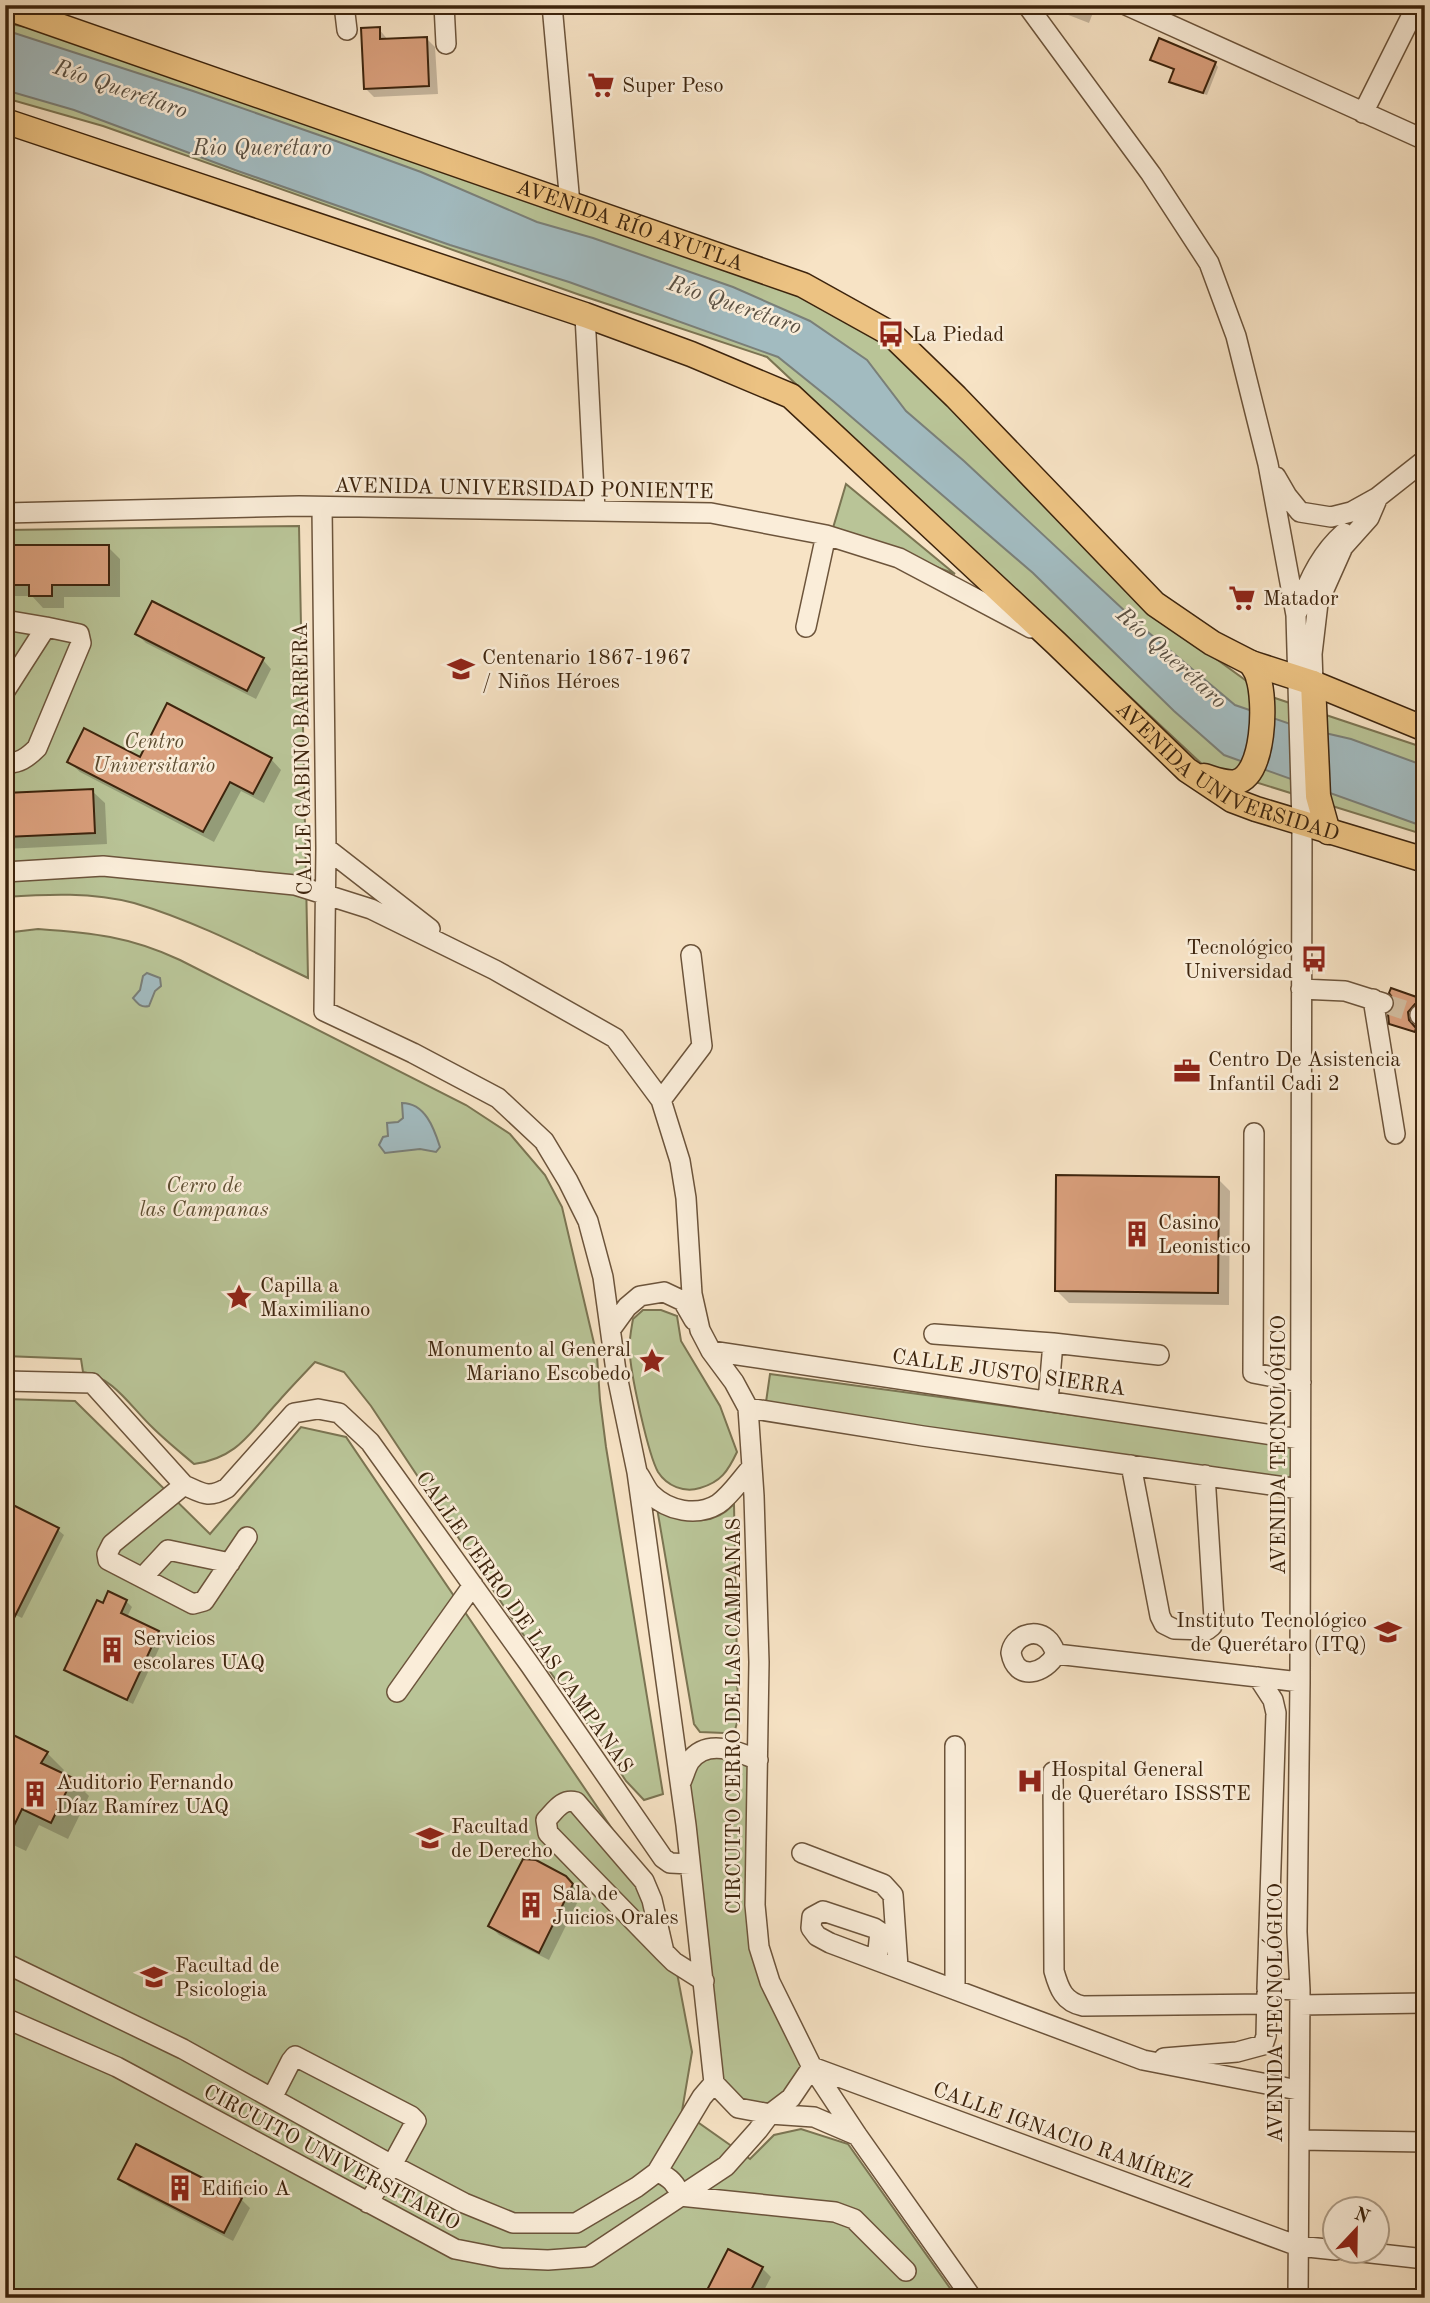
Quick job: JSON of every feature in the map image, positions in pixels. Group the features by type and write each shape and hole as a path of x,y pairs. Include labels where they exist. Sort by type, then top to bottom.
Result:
{"main road":[{"name":"AVENIDA RÍO AYUTLA","path":"5,7 803,285 891,334 956,397 1155,604 1212,643 1251,663"},
{"path":"5,121 585,315 691,354 791,396 1056,643"},
{"name":"AVENIDA UNIVERSIDAD","path":"1056,643 1187,770 1232,800 1302,824 1425,860"},
{"path":"1251,663 1305,692 1425,729"},
{"path":"1187,770 1218,781 1238,782 1250,772 1258,756 1262,726 1259,678 1251,663"},
{"path":"1305,692 1309,793 1328,832"}],"street":[{"path":"344,5 347,30"},
{"path":"444,5 446,44"},
{"path":"552,5 570,204"},
{"path":"1027,5 1151,174 1209,263 1236,336 1268,464 1296,615 1305,692"},
{"path":"1126,5 1425,140"},
{"path":"1363,113 1417,5"},
{"path":"585,315 596,510"},
{"path":"1296,615 1306,584 1335,541 1425,460"},
{"path":"1268,464 1300,512 1331,517 1375,503 1425,470"},
{"path":"1305,692 1318,603 1343,547 1369,518 1375,503"},
{"name":"AVENIDA UNIVERSIDAD PONIENTE","path":"5,513 321,506 711,513 826,535 899,558 1056,643"},
{"name":"CALLE GABINO BARRERA","path":"321,506 326,848 324,1011"},
{"path":"806,627 826,535"},
{"path":"5,620 74,632 79,634 81,643 37,748 27,758 5,762"},
{"path":"5,691 46,627"},
{"name":"AVENIDA TECNOLÓGICO","path":"1298,2298 1302,824 1309,793"},
{"path":"326,848 425,923 438,941"},
{"path":"5,872 103,866 295,885 326,894"},
{"name":"CIRCUITO CERRO DE LAS CAMPANAS","path":"326,894 371,909 438,941 615,1038 661,1100 682,1174 692,1294 700,1330 748,1408 758,1637 755,1905 759,1947 769,1982 812,2067 972,2298"},
{"path":"661,1100 702,1046 691,955"},
{"path":"1301,989 1345,991 1379,1001 1395,1134"},
{"name":"CIRCUITO CERRO DE LAS CAMPANAS","path":"324,1011 413,1053 498,1098 544,1142 569,1181 588,1221 603,1277 616,1371 637,1472 680,1783 715,2083"},
{"path":"1254,1133 1253,1373 1301,1382"},
{"path":"611,1329 627,1307 640,1296 664,1292 683,1301 700,1330"},
{"path":"934,1334 1159,1355"},
{"path":"1048,1401 1053,1343"},
{"name":"CALLE JUSTO SIERRA","path":"711,1351 1300,1439"},
{"path":"5,1381 92,1382 184,1485 112,1544 107,1554 108,1560 194,1604 204,1601 247,1536"},
{"path":"748,1408 1300,1489"},
{"name":"CALLE CERRO DE LAS CAMPANAS","path":"184,1485 204,1494 216,1494 227,1488 295,1413 318,1409 339,1413 370,1442 530,1665 663,1858 670,1863 690,1864"},
{"path":"1131,1465 1160,1616 1164,1624 1174,1629 1207,1630 1212,1626 1214,1618 1205,1475"},
{"path":"637,1472 650,1493 670,1508 694,1512 716,1505 751,1467"},
{"path":"143,1577 168,1550 230,1563"},
{"path":"397,1692 473,1586"},
{"path":"1056,1654 1300,1682"},
{"path":"1143,2060 1237,2052 1263,2045 1266,2036 1276,1713 1273,1700 1258,1677"},
{"path":"955,1746 955,1989"},
{"path":"680,1783 690,1760 708,1749 726,1748 758,1760"},
{"path":"1053,1772 1054,1972 1058,1986 1074,2004 1083,2006 1267,1997 1425,2003"},
{"path":"664,1952 652,1900 644,1881 576,1802 563,1802 546,1820 548,1833 664,1952 674,1962 704,1981"},
{"path":"802,1853 883,1884 894,1895 898,1967"},
{"path":"877,1959 1143,2060 1298,2090"},
{"name":"CIRCUITO UNIVERSITARIO","path":"5,1963 183,2049 464,2203 513,2223 576,2223 657,2172"},
{"name":"CIRCUITO UNIVERSITARIO","path":"5,2018 117,2067 455,2249 500,2258 548,2260 589,2257 726,2166 769,2114"},
{"path":"272,2098 295,2056 416,2121 368,2203"},
{"path":"769,2114 791,2098 812,2067"},
{"name":"CALLE IGNACIO RAMÍREZ","path":"812,2067 1298,2246 1322,2249"},
{"path":"857,2135 814,2117 769,2114 738,2108 715,2083 702,2097 657,2172 670,2178 680,2196 835,2212 854,2219 906,2271"},
{"path":"1299,2140 1425,2142"},
{"path":"1392,2255 1425,2259"}],"green space":[{"name":"Rio Querétaro","path":"5,23 47,31 776,280 883,335 1142,605 1266,695 1425,748 1425,835 1204,766 767,357 580,295 103,126 5,98"},
{"path":"846,484 955,574 833,528"},
{"name":"Centro Universitario","path":"299,526 308,978 201,928 134,903 86,895 5,897 5,530"},
{"name":"Cerro de las Campanas","path":"38,929 110,937 180,960 466,1105 510,1134 545,1175 562,1207 597,1356 606,1447 663,1794 644,1800 626,1781 515,1623 371,1406 344,1372 315,1362 233,1450 209,1461 194,1464 157,1432 112,1386 83,1372 81,1359 5,1356 5,933"},
{"path":"643,1310 661,1310 677,1316 681,1341 720,1406 737,1452 723,1475 700,1488 676,1487 666,1481 654,1463 637,1398 629,1351 633,1319"},
{"path":"770,1374 1295,1445 1290,1480 765,1409"},
{"path":"5,1399 75,1401 210,1534 301,1427 346,1437 653,1889 666,1915 692,2052 682,2111 750,2159 774,2135 801,2129 848,2144 957,2298 5,2298"},
{"path":"734,1504 738,1719 735,1730 724,1733 700,1732 694,1724 657,1508 688,1518 706,1520"},
{"path":"707,1749 758,1760 759,1947 812,2067 770,2114 738,2108 714,2083 686,1825 690,1760"}],"water":[{"name":"Rio Querétaro","path":"5,30 336,141 421,172 537,222 593,238 733,287 810,321 867,360 906,411 964,461 1142,627 1235,705 1299,727 1351,739 1425,766 1425,827 1224,755 1174,711 1033,573 778,357 569,282 450,245 235,170 74,110 5,90"},
{"path":"147,973 160,978 161,986 155,991 149,1006 144,1006 133,998 140,990 143,976"},
{"path":"402,1103 417,1107 423,1112 440,1147 436,1152 420,1149 385,1153 379,1145 383,1137 388,1136 387,1123 398,1122 403,1118"}],"building":[{"path":"380,27 380,39 427,37 429,86 364,89 361,28"},
{"path":"1159,38 1216,62 1203,93 1169,82 1174,69 1150,60"},
{"path":"5,545 109,545 109,585 52,585 52,596 29,596 29,585 5,585"},
{"path":"152,601 264,658 247,691 135,634"},
{"path":"167,703 272,758 253,794 230,782 203,832 67,762 84,728 140,757"},
{"path":"93,789 95,833 5,837 5,793"},
{"path":"1391,988 1425,1000 1424,1004 1415,1004 1408,1012 1409,1020 1416,1028 1415,1032 1389,1024 1388,1014 1395,1001 1389,993"},
{"name":"Casino Leonistico","path":"1056,1175 1219,1177 1218,1293 1055,1291"},
{"path":"5,1501 59,1528 5,1636"},
{"name":"Servicios escolares UAQ","path":"108,1591 127,1600 121,1613 159,1631 127,1700 64,1670 97,1600 103,1603"},
{"name":"Auditorio Fernando Díaz Ramírez UAQ","path":"5,1731 48,1752 41,1763 73,1778 51,1823 22,1809 5,1844"},
{"name":"Sala de Juicios Orales","path":"523,1859 536,1860 566,1876 573,1884 539,1953 488,1926"},
{"name":"Edificio A","path":"136,2144 242,2198 224,2233 118,2179"},
{"path":"728,2249 763,2267 747,2298 703,2298"}],"tunnel":[{"path":"1386,1004 1420,1015"}],"place":[{"name":"Super Peso","path":"601,85"},
{"name":"La Piedad","path":"891,334"},
{"name":"Matador","path":"1242,598"},
{"name":"Centenario 1867-1967 / Niños Héroes","path":"461,669"},
{"name":"Tecnológico Universidad","path":"1314,959"},
{"name":"Centro De Asistencia Infantil Cadi 2","path":"1187,1071"},
{"name":"Casino Leonistico","path":"1137,1234"},
{"name":"Capilla a Maximiliano","path":"239,1297"},
{"name":"Monumento al General Mariano Escobedo","path":"652,1361"},
{"name":"Instituto Tecnológico de Querétaro (ITQ)","path":"1388,1632"},
{"name":"Servicios escolares UAQ","path":"112,1650"},
{"name":"Hospital General de Querétaro ISSSTE","path":"1030,1781"},
{"name":"Auditorio Fernando Díaz Ramírez UAQ","path":"35,1794"},
{"name":"Facultad de Derecho","path":"430,1838"},
{"name":"Sala de Juicios Orales","path":"531,1905"},
{"name":"Facultad de Psicologia","path":"154,1977"},
{"name":"Edificio A","path":"180,2188"}],"water label":[{"name":"Río Querétaro","path":"121,88"},
{"name":"Río Querétaro","path":"735,304"},
{"name":"Río Querétaro","path":"1172,657"}]}
